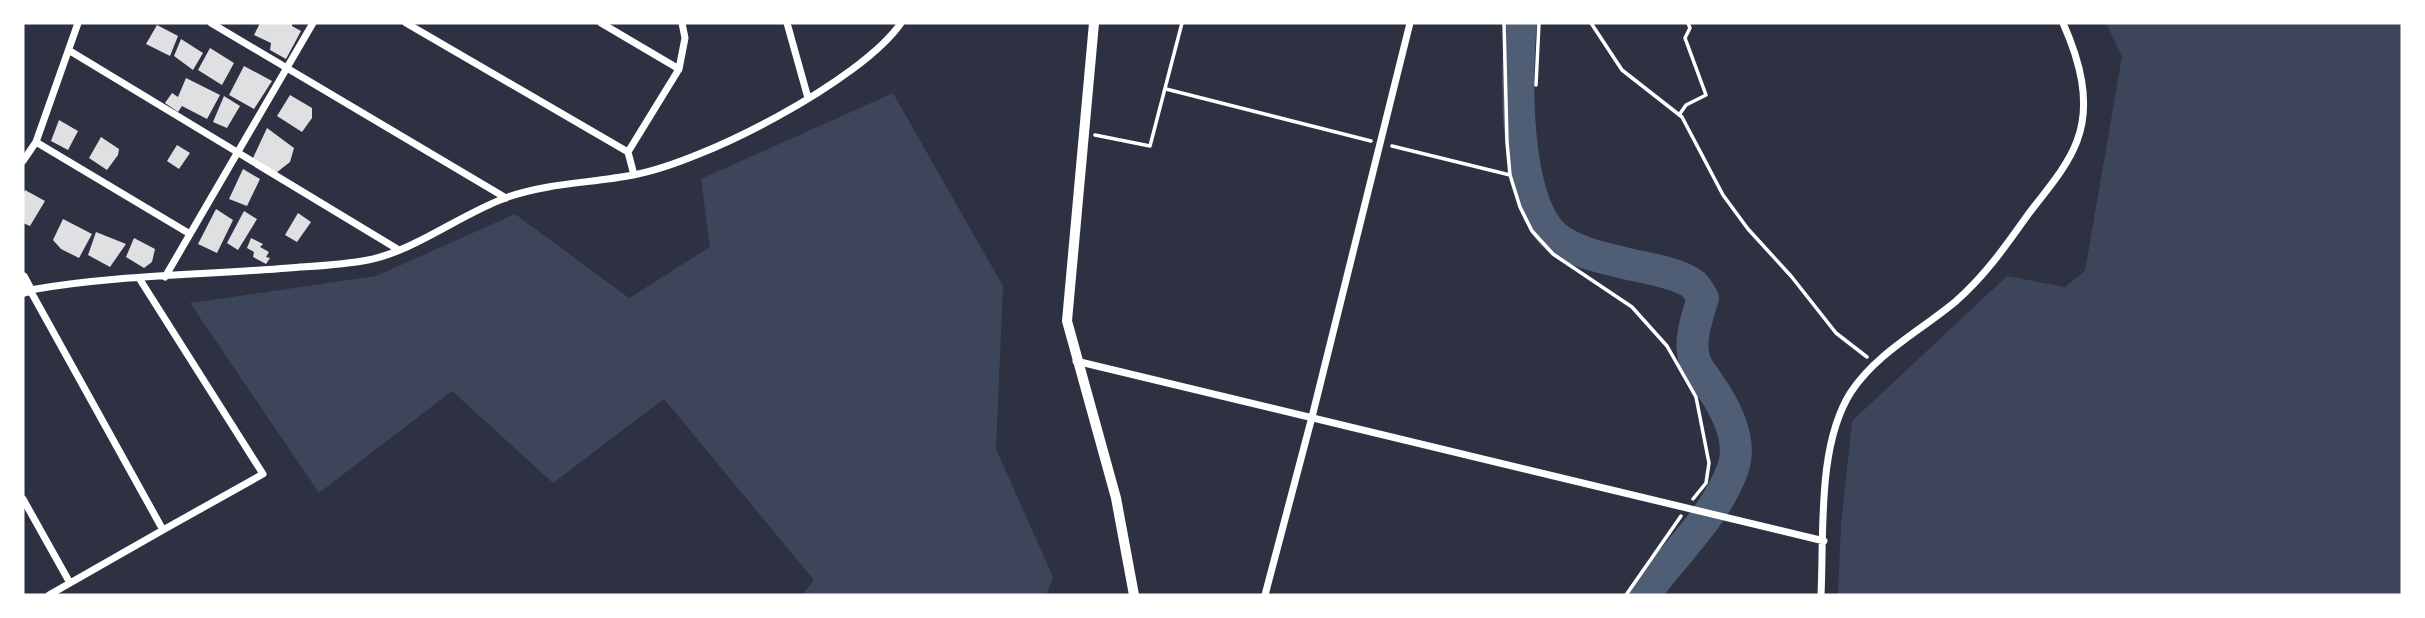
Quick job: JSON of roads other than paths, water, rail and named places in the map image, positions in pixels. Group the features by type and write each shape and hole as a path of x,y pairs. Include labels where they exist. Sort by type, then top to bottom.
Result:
{"street":[{"path":"23,161 36,142 78,23"},
{"path":"211,23 506,198"},
{"path":"165,277 313,23"},
{"path":"406,23 628,152 634,175"},
{"path":"601,23 680,69"},
{"path":"628,152 680,69 685,38 682,23"},
{"path":"787,23 807,97"},
{"path":"26,291 60,285 372,259 399,250 506,198 531,190 664,168 746,134 862,63 901,23"},
{"path":"1094,23 1067,321 1116,498 1134,595"},
{"path":"1265,595 1410,23"},
{"path":"1821,595 1827,464 1838,416 1852,391 1874,364 1955,302 1979,279 2065,164 2077,141 2082,120 2083,83 2076,52 2063,23"},
{"path":"70,51 399,250"},
{"path":"36,142 190,234"},
{"path":"23,277 26,291 163,530"},
{"path":"49,595 263,474 139,278"},
{"path":"1076,361 1824,541"},
{"path":"23,499 70,583"}],"waterway":[{"path":"1521,23 1518,73 1521,137 1525,169 1543,222 1558,239 1574,248 1672,274 1694,285 1703,298 1693,338 1695,361 1721,403 1734,435 1735,457 1726,485 1705,518 1644,595"}]}
